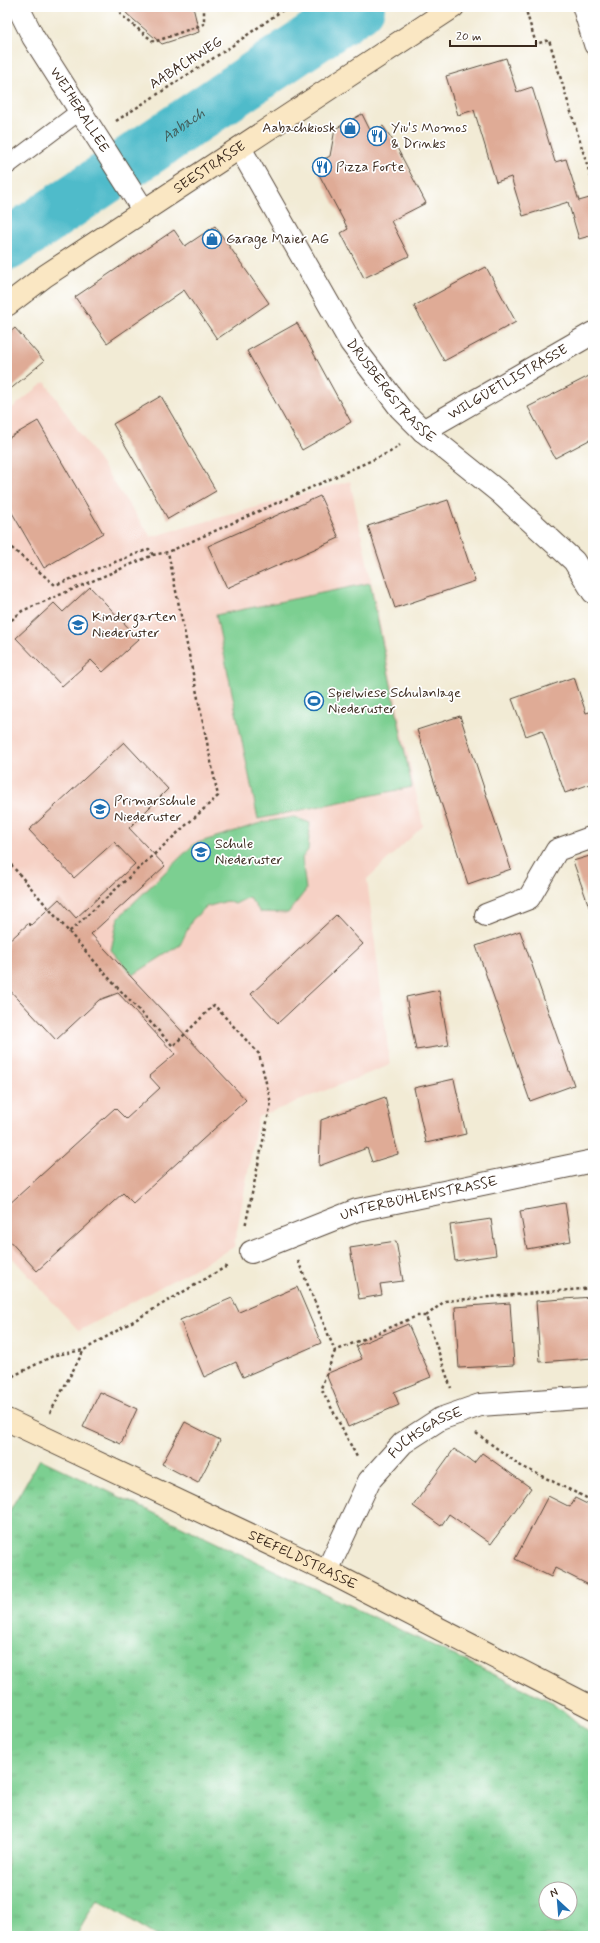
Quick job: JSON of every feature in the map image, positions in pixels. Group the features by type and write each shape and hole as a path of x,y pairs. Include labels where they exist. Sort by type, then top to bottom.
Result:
{"street":[{"name":"WEIHERALLEE","path":"18,7 33,38 144,211"},
{"name":"SEESTRASSE","path":"7,305 45,276 453,7"},
{"name":"DRUSBERGSTRASSE","path":"240,148 351,343 400,408 423,431 499,492 574,561 593,592"},
{"name":"WILGÜETLISTRASSE","path":"423,431 593,333"},
{"path":"486,915 529,898 557,850 593,837"},
{"name":"UNTERBÜHLENSTRASSE","path":"251,1252 358,1210 593,1161"},
{"name":"FUCHSGASSE","path":"327,1571 369,1481 403,1443 440,1419 480,1405 593,1397"},
{"name":"SEEFELDSTRASSE","path":"7,1420 327,1571 593,1708"}],"lane":[{"path":"581,7 593,46"},
{"path":"7,166 80,111"}],"path":[{"path":"118,7 121,15 154,42 204,24 204,7"},
{"path":"269,7 282,11"},
{"name":"AABACHWEG","path":"98,140 288,7"},
{"path":"525,7 536,44 549,40 593,184"},
{"path":"7,624 22,611 153,555 168,552 390,452 423,431"},
{"path":"7,544 55,585 149,549 153,555"},
{"path":"69,932 218,796 168,552"},
{"path":"7,860 116,985 173,1046 214,1005 259,1054 271,1103 245,1225 251,1252 84,1350 55,1355 7,1379"},
{"path":"288,1238 336,1351"},
{"path":"369,1481 321,1388 336,1351 417,1316 426,1316 445,1301 593,1288"},
{"path":"426,1316 458,1413 472,1430 521,1466 593,1501"},
{"path":"38,1434 84,1350"}],"shaded area":[{"name":"Schule Niederuster","path":"45,382 151,537 350,481 423,826 367,879 390,1065 258,1117 234,1247 79,1331 7,1252 7,412"}],"green space":[{"name":"Spielwiese Schulanlage Niederuster","path":"370,583 412,787 258,819 216,615"},
{"path":"294,817 310,823 308,850 302,858 306,890 288,913 260,912 249,897 235,904 227,901 206,907 192,920 180,945 133,975 111,950 118,918 194,844 264,822"},
{"path":"40,1459 554,1703 593,1736 593,1936 157,1936 97,1899 76,1936 7,1936 7,1515"}],"building":[{"path":"124,7 193,7 199,32 162,44 127,14"},
{"path":"506,58 517,92 532,87 555,162 566,159 579,201 593,197 593,235 579,239 568,202 523,216 511,177 496,182 474,110 458,115 446,76"},
{"path":"362,114 371,132 383,126 394,142 426,203 391,221 409,256 364,278 341,233 348,229 314,165 330,156 335,129"},
{"path":"215,226 269,303 217,339 184,290 107,343 75,297 174,230 185,246"},
{"path":"486,267 516,322 444,361 414,306"},
{"path":"297,323 351,422 302,450 247,351"},
{"path":"15,328 44,361 7,392 7,335"},
{"path":"593,374 593,438 555,458 528,407"},
{"path":"161,396 216,491 168,519 113,424"},
{"path":"38,421 103,533 44,568 7,504 7,439"},
{"path":"320,496 339,538 227,588 208,546"},
{"path":"448,500 475,581 395,608 368,526"},
{"name":"Kindergarten Niederuster","path":"90,587 139,639 103,672 91,660 62,686 16,638 54,603 63,612"},
{"path":"574,677 586,713 593,711 593,783 565,793 542,730 526,736 512,699"},
{"path":"460,716 511,869 468,884 417,730"},
{"path":"124,742 168,789 129,828 165,866 91,934 246,1100 133,1203 123,1193 37,1271 7,1238 7,1206 115,1108 126,1119 160,1088 149,1076 175,1054 118,993 99,1000 56,1040 7,987 7,943 29,923 30,926 59,899 76,918 135,864 114,842 74,878 29,830"},
{"path":"593,855 593,918 573,861"},
{"path":"336,915 363,944 278,1023 251,994"},
{"path":"520,931 574,1085 530,1101 476,946"},
{"path":"439,990 449,1045 416,1050 406,997"},
{"path":"454,1079 466,1134 426,1143 414,1088"},
{"path":"385,1097 398,1154 372,1162 367,1148 319,1166 321,1120"},
{"path":"565,1203 571,1241 527,1249 520,1211"},
{"path":"491,1219 496,1255 455,1261 450,1225"},
{"path":"396,1241 403,1281 380,1284 382,1295 359,1299 350,1248"},
{"path":"297,1287 321,1343 243,1377 236,1362 204,1377 180,1320 232,1298 239,1312"},
{"path":"592,1297 593,1358 540,1362 536,1301"},
{"path":"510,1303 514,1365 459,1368 455,1307"},
{"path":"408,1324 431,1377 394,1392 399,1405 348,1427 326,1374 362,1359 356,1346"},
{"path":"100,1392 137,1409 121,1444 83,1427"},
{"path":"185,1422 220,1440 198,1483 162,1464"},
{"path":"454,1449 474,1463 482,1453 531,1488 491,1544 449,1514 441,1526 413,1506"},
{"path":"548,1496 570,1507 575,1498 593,1507 593,1587 555,1568 551,1577 515,1559"}],"waterway":[{"name":"Aabach","path":"7,245 359,7"}],"place":[{"name":"Aabachkiosk","path":"350,128"},
{"name":"Yiu's Momos & Drinks","path":"377,136"},
{"name":"Pizza Forte","path":"322,167"},
{"name":"Garage Maier AG","path":"212,239"},
{"name":"Kindergarten Niederuster","path":"78,625"},
{"name":"Spielwiese Schulanlage Niederuster","path":"314,701"},
{"name":"Primarschule Niederuster","path":"100,809"},
{"name":"Schule Niederuster","path":"201,852"}]}
